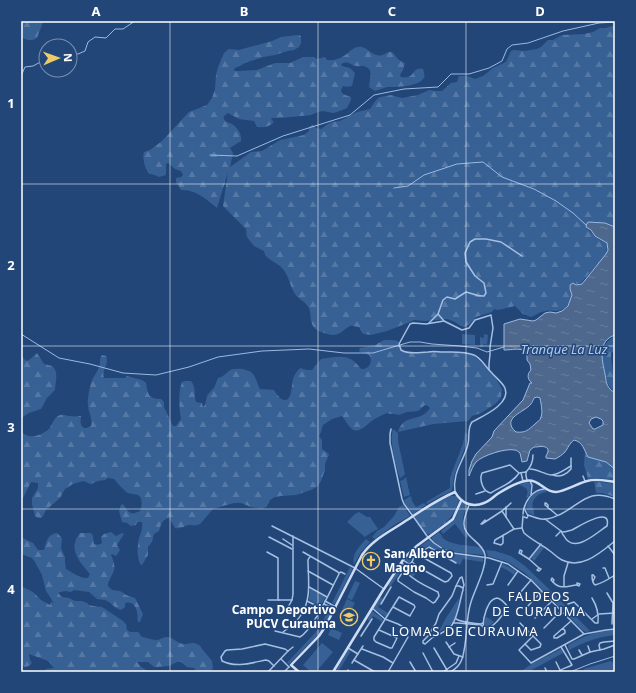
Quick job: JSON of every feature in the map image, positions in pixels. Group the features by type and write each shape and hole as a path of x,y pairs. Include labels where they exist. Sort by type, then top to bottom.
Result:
{"street":[{"path":"429,324 438,314 443,300 447,298 455,300 466,292 480,297 484,296 486,293 484,283 475,276 466,262 465,253 470,242 475,239 486,239 501,242 522,256"},
{"path":"438,314 444,321 462,330 469,328 475,320 491,315 493,328 488,364 490,371"},
{"path":"444,321 429,324 410,324 400,344 401,350 405,353 468,353 477,357 500,381 506,394 500,405 472,422 469,427 468,442 455,476 456,492 461,500 469,504 477,505 484,503 500,493 523,482 529,481 536,482 551,492 556,492 585,481 598,480 615,482"},
{"path":"392,429 390,434 390,443 402,499 404,504 429,538 434,543 448,551 485,557 508,564 542,591 584,634"},
{"path":"476,494 485,491 490,493 512,481 520,473 526,472 530,468 533,455"},
{"path":"530,468 551,475 563,472 572,466 571,458"},
{"path":"485,491 480,479 482,473 510,465 520,473 523,477 523,482"},
{"path":"526,472 526,476 532,485 531,495 524,508 522,528 525,534 541,544 561,560 568,562 590,559 615,541"},
{"path":"583,476 585,481"},
{"path":"532,485 536,482"},
{"path":"531,495 542,486"},
{"path":"451,494 455,487"},
{"path":"540,489 546,489"},
{"path":"284,672 325,628 362,555 369,546 374,541 438,500 456,492"},
{"path":"451,494 458,496"},
{"path":"545,519 557,516 584,499 594,495 606,495 615,499"},
{"path":"333,672 402,561 408,553 453,519 461,500"},
{"path":"486,521 502,511 511,503"},
{"path":"450,672 459,666 463,657 468,612 485,562 483,549 464,528 465,516 469,504"},
{"path":"506,507 506,517"},
{"path":"522,525 527,516 524,508"},
{"path":"548,508 557,516"},
{"path":"502,511 514,529"},
{"path":"523,515 545,519 562,531 563,535 571,543 579,544 607,526 608,521 603,517 592,519 570,531 562,531 556,536"},
{"path":"523,515 527,516"},
{"path":"272,526 356,568 384,589"},
{"path":"503,535 503,543 501,545 494,543 495,540 503,535 514,529 522,528"},
{"path":"278,609 287,609 292,600 293,536"},
{"path":"269,537 292,549"},
{"path":"283,539 292,545"},
{"path":"529,559 541,544"},
{"path":"608,546 615,556"},
{"path":"412,562 414,557 429,547 456,563"},
{"path":"267,552 278,558 279,600"},
{"path":"303,552 339,573 341,572 345,574"},
{"path":"402,561 409,564 412,562 443,581 448,581 452,576 451,573 424,558 420,553"},
{"path":"521,554 539,568"},
{"path":"284,632 300,616 305,608 309,587 308,560 310,557"},
{"path":"402,561 406,567 405,571 412,578 438,592 439,596 435,602 414,592 399,582 398,579 405,571"},
{"path":"487,585 493,584 502,561"},
{"path":"565,586 564,576 568,562"},
{"path":"308,571 333,585"},
{"path":"508,585 518,571"},
{"path":"275,631 301,637 312,625 339,573"},
{"path":"606,573 609,579"},
{"path":"593,581 595,585 599,584 615,575"},
{"path":"462,577 464,585 463,588 456,618 453,624 444,632 424,644 423,641 429,635 439,614 452,596 460,578 462,577"},
{"path":"519,594 530,580"},
{"path":"553,582 557,586 576,585"},
{"path":"381,604 391,588 386,585"},
{"path":"456,586 463,588"},
{"path":"309,587 327,597"},
{"path":"526,608 542,591"},
{"path":"607,593 612,603 614,613 612,624"},
{"path":"380,596 384,599"},
{"path":"378,630 396,637 397,640 392,648 375,641 374,637 378,630 385,618 400,597 415,607 412,614 409,616 393,607"},
{"path":"456,618 458,621 481,625 484,629 486,630 492,626 507,609 508,606 499,598 495,599 487,608 483,627"},
{"path":"568,604 574,602 595,622 598,623 599,614 592,598"},
{"path":"268,600 292,600"},
{"path":"307,601 321,608"},
{"path":"325,601 335,608"},
{"path":"535,618 552,601"},
{"path":"324,604 335,608"},
{"path":"372,608 385,618 412,632"},
{"path":"544,628 561,611"},
{"path":"592,619 599,614 614,613"},
{"path":"361,636 372,619"},
{"path":"365,620 370,622"},
{"path":"554,638 571,621"},
{"path":"453,624 462,622"},
{"path":"476,624 483,623"},
{"path":"520,623 541,644 540,647 531,650 525,644"},
{"path":"554,638 565,633 563,628"},
{"path":"533,636 519,650 531,663 584,634 615,629"},
{"path":"358,631 363,634"},
{"path":"429,635 433,638"},
{"path":"551,636 556,642"},
{"path":"388,672 408,637"},
{"path":"600,650 600,643 615,641"},
{"path":"446,642 454,654 458,657 463,657"},
{"path":"610,642 610,647"},
{"path":"274,666 266,660 243,664 231,664 222,661 221,657 227,650 242,649 265,644 288,651"},
{"path":"449,647 455,644"},
{"path":"565,645 572,659 615,645"},
{"path":"352,663 363,646"},
{"path":"556,662 559,671 572,665 561,646"},
{"path":"588,646 590,652"},
{"path":"268,672 293,647"},
{"path":"348,648 358,654"},
{"path":"434,648 446,670"},
{"path":"362,649 393,663"},
{"path":"579,650 582,655"},
{"path":"423,653 433,672"},
{"path":"443,672 456,663 458,657"},
{"path":"281,659 299,672"},
{"path":"354,660 375,672"},
{"path":"410,662 416,672"},
{"path":"545,668 547,672"}],"green space":[{"path":"21,21 43,22 37,38 29,40 21,37"},
{"path":"615,25 615,226 597,222 586,223 586,228 598,239 606,243 606,254 581,283 573,283 569,285 571,297 569,303 559,311 544,311 531,317 523,314 515,306 498,310 494,309 492,312 476,317 465,327 447,319 425,321 414,320 387,331 371,335 362,333 359,327 352,326 335,335 321,332 313,326 309,308 295,294 284,270 267,257 264,251 254,246 247,237 246,229 223,206 228,172 217,208 192,191 181,190 176,182 176,178 183,175 181,171 175,169 168,163 166,164 166,175 159,177 150,174 144,164 144,152 150,150 162,141 189,112 207,105 212,98 215,89 218,67 224,53 229,49 239,50 281,37 298,35 301,36 301,43 299,47 294,50 245,63 235,68 235,71 257,70 275,63 290,63 303,57 314,57 317,59 325,57 327,60 334,60 342,57 356,47 362,47 379,56 392,52 399,60 405,63 400,75 401,77 409,77 419,69 423,69 424,72 424,78 412,85 387,87 375,91 369,87 370,71 368,68 346,62 341,64 342,66 350,68 355,73 352,86 343,86 341,90 343,94 351,97 347,108 333,113 323,111 311,115 272,118 271,119 274,122 268,126 262,127 257,127 254,121 239,119 228,113 224,116 225,121 232,124 236,128 241,139 241,141 230,148 233,153 230,167 251,152 262,151 280,140 304,135 309,131 309,127 313,125 316,128 321,129 332,122 340,121 357,112 370,109 380,97 391,95 402,98 418,95 429,90 442,91 451,83 457,82 459,76 467,76 475,79 483,76 493,68 506,62 511,51 513,50 524,51 537,49 548,40 553,40 562,35 584,34 593,32 600,28"},
{"path":"462,334 475,335 475,345 462,344"},
{"path":"484,334 488,335 487,345 484,344 483,347 480,347 480,337 484,338"},
{"path":"615,336 615,350 611,353 615,391 610,388 607,381 602,353 607,343"},
{"path":"384,340 398,341 404,352 409,353 460,352 472,354 496,379 502,389 501,397 495,404 481,413 472,416 468,421 433,424 398,432 400,426 404,422 426,413 430,408 425,405 418,411 407,412 399,415 387,413 358,430 352,429 342,416 332,419 323,425 319,436 322,440 322,449 329,454 325,464 325,470 318,486 296,495 275,497 270,500 266,507 262,509 241,503 234,503 213,509 200,524 197,525 175,528 169,518 166,519 162,523 159,531 154,534 152,542 148,547 148,555 142,565 140,564 138,557 138,545 142,522 137,522 136,525 131,526 122,522 119,511 121,505 123,504 130,513 140,511 142,505 140,496 126,492 114,479 108,478 91,484 83,481 73,484 65,489 60,498 46,510 41,518 35,516 32,504 32,498 38,488 38,483 31,482 21,500 21,431 24,434 31,436 42,434 49,429 55,418 61,415 81,416 82,427 87,428 91,426 88,396 92,380 100,365 102,355 106,356 107,359 103,375 104,378 125,378 127,376 142,380 146,383 148,393 151,397 161,399 164,402 164,407 173,426 176,426 181,419 179,400 182,382 191,381 194,386 196,402 202,403 203,407 207,396 214,388 218,378 231,370 241,369 253,374 260,389 274,390 280,398 285,400 290,397 293,378 300,368 312,370 321,359 343,357 352,360 361,369 364,369 370,365 371,360 369,355 359,351 360,348 375,345"},
{"path":"37,353 44,364 55,369 55,390 47,398 41,409 29,413 21,418 21,354 26,361"},
{"path":"393,429 398,433 398,441 405,474 400,478 392,446"},
{"path":"465,432 468,435 466,445 454,476 452,490 427,504 426,502 450,488 450,478 463,444"},
{"path":"585,452 588,457 606,462 615,469 615,480 598,478 588,479 584,465"},
{"path":"406,477 410,495 404,497 400,481"},
{"path":"594,481 615,484 615,497 602,493 596,493"},
{"path":"526,482 531,483 528,498 526,497 528,492 527,489 519,485"},
{"path":"544,489 546,492 537,496 533,501 532,504 534,515 530,514 527,511 527,504 529,500 535,493"},
{"path":"411,496 416,507 424,503 426,505 413,514 405,504 404,500"},
{"path":"450,496 456,496 459,500 451,517 430,534 427,534 415,516"},
{"path":"451,500 453,504 452,507 449,507 451,513 449,518 444,524 437,523 431,527 427,526 429,533 426,534 416,519"},
{"path":"462,502 467,505 463,524 469,536 466,538 455,524 443,534 441,531 455,519"},
{"path":"403,505 410,516 394,525 375,539 372,537 377,531 384,527 394,516 399,507"},
{"path":"359,512 367,517 370,517 378,529 365,537 347,522"},
{"path":"111,532 116,536 122,533 124,534 117,545 120,550 116,556 111,555 114,568 108,586 112,590 120,591 135,598 143,614 140,622 138,622 136,607 131,603 125,603 125,607 121,610 105,600 97,599 89,592 74,590 71,592 59,592 59,594 62,597 75,601 82,601 89,605 102,607 123,621 126,624 127,630 130,632 138,632 142,637 159,640 169,637 182,644 197,644 212,661 213,669 206,672 197,672 194,668 187,667 181,662 177,662 169,666 154,667 148,662 137,662 127,654 149,672 43,672 46,669 54,668 48,661 29,654 32,663 27,667 21,665 21,586 33,592 41,600 50,605 51,602 55,603 46,591 42,575 35,562 32,558 21,554 21,537 33,543 38,550 44,550 49,537 57,533 62,538 61,548 65,557 66,569 80,577 88,578 90,574 76,555 76,539 80,533 91,533 94,544 97,545 102,543 101,537 104,534"},
{"path":"439,532 447,541 482,549 484,555 456,552 443,548 432,539 432,537"},
{"path":"366,539 370,542 361,552 354,565 353,561 355,554"},
{"path":"429,540 445,552 483,558 483,562 463,559 460,565 428,546 412,557 410,563 405,560"},
{"path":"541,545 544,548 534,561 531,558"},
{"path":"486,550 511,556 525,566 590,631 586,632 582,630 525,573 508,562 488,556"},
{"path":"413,564 419,569 413,577 407,572 408,566"},
{"path":"503,564 516,571 514,575 501,567"},
{"path":"401,565 405,566 405,569 402,570 390,587 388,585"},
{"path":"350,567 353,569 335,604 332,603"},
{"path":"355,581 360,583 352,600 347,598"},
{"path":"311,589 325,597 320,606 309,600"},
{"path":"381,597 383,599 378,607 388,613 386,617 374,609"},
{"path":"459,598 454,621 438,633 446,618"},
{"path":"347,599 355,603 348,616 341,612"},
{"path":"329,608 332,610 318,635 289,664 287,663 315,633 321,625"},
{"path":"372,611 383,619 382,622 373,616 370,621 367,620"},
{"path":"487,617 494,622 485,628 485,618"},
{"path":"331,628 342,633 339,640 328,635"},
{"path":"615,630 615,635 591,640 569,650 568,645 585,637 596,633"},
{"path":"322,643 333,652 316,672 311,672 303,665"},
{"path":"561,649 563,653 528,672 520,672 533,663"},
{"path":"348,650 351,651 338,672 335,672"},
{"path":"611,661 615,665 615,672 586,672 583,669"}],"water":[{"name":"Tranque La Luz","path":"587,223 605,223 615,227 615,335 605,342 602,357 607,384 610,390 615,393 615,469 606,462 588,457 581,444 574,440 565,452 555,459 546,458 548,449 544,447 534,447 530,450 527,461 522,462 520,453 515,450 506,450 495,453 479,459 469,476 469,470 476,454 492,437 494,431 523,400 530,383 532,383 528,378 531,370 525,352 520,349 504,350 504,324 520,319 533,321 545,313 556,313 562,311 568,306 572,295 570,285 573,283 576,285 582,284 608,250 607,243 595,236 591,230 586,227","holes":["534,398 540,398 541,405 542,415 540,419 527,431 516,432 512,427 512,419 528,407","596,417 603,421 603,425 593,429 589,423 591,419"]}],"waterway":[{"path":"78,54 85,51 88,42 95,37 106,38 115,29 123,29 135,21"},
{"path":"210,155 237,156 283,136 350,115 374,95 404,89 438,87 451,74 469,74 489,68 502,61 507,49 512,45 528,43 563,31 599,23 615,22"},
{"path":"21,76 25,67 33,66 38,63"},
{"path":"394,188 408,186 424,175 457,164 483,162 502,177 534,189 556,201 573,213 586,225"},
{"path":"21,334 59,358 90,364 123,373 156,375 189,367 218,357 262,351 309,349 344,353 373,353 410,342 477,348 487,352 504,347"},
{"path":"570,672 615,656"}],"place":[{"name":"San Alberto Magno","path":"371,561"},
{"name":"Campo Deportivo PUCV Curauma","path":"349,617"}],"district":[{"name":"FALDEOS DE CURAUMA","path":"539,604"},
{"name":"LOMAS DE CURAUMA","path":"465,631"}]}
